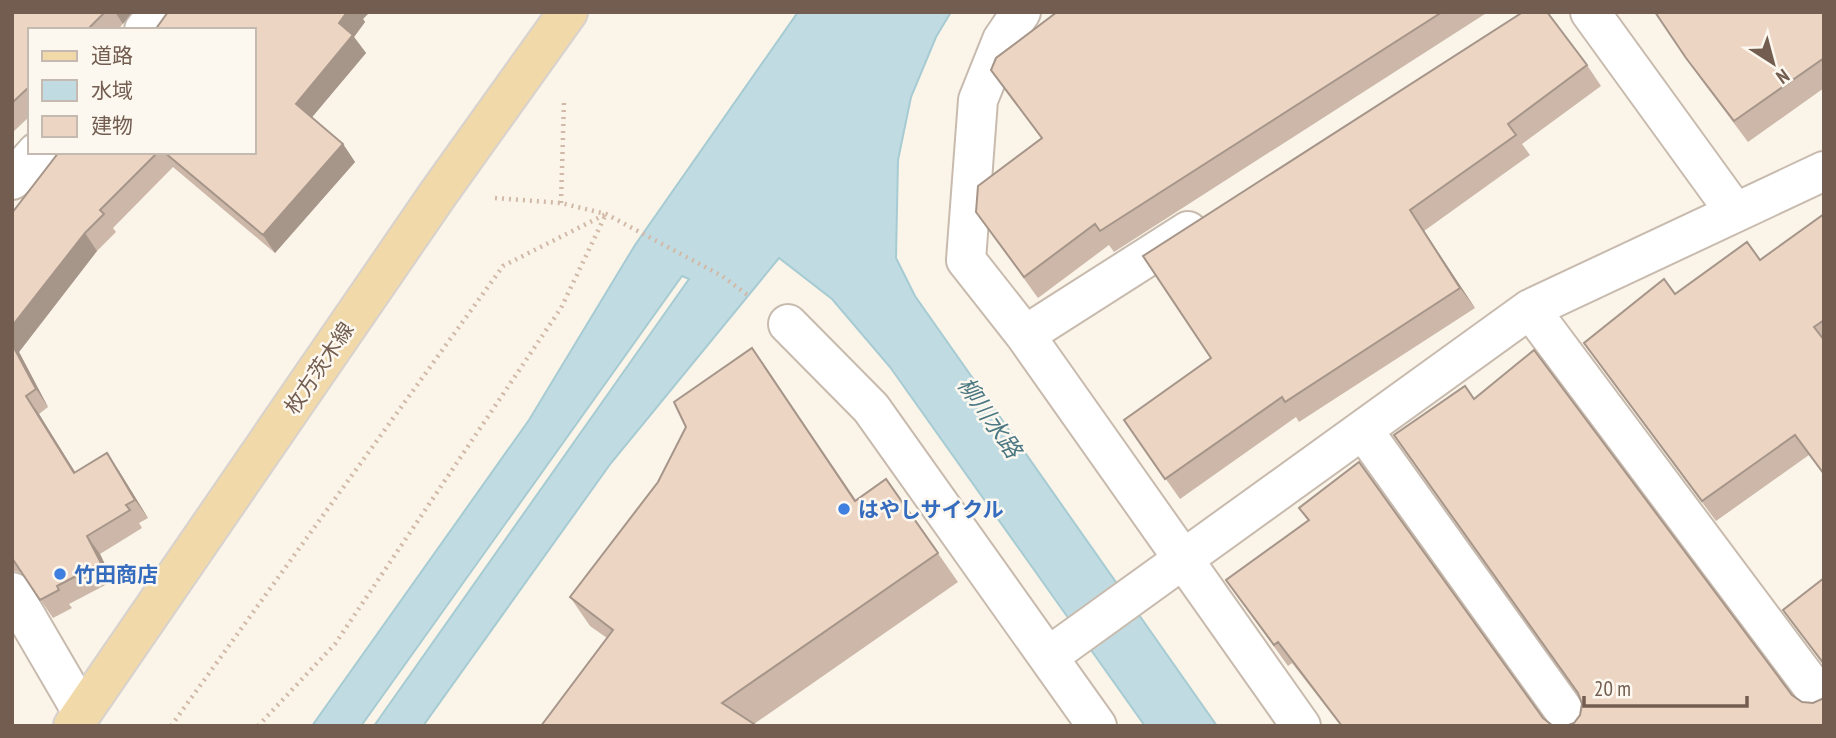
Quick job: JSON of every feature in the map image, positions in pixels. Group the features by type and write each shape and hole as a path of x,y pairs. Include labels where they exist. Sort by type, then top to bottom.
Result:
{"main road":[{"name":"枚方茨木線","path":"78,719 438,194 568,12"}],"street":[{"path":"146,28 159,12"},
{"path":"1021,12 1002,40 978,100 966,260 1026,335 1170,568 1301,726"},
{"path":"1590,12 1735,212"},
{"path":"12,180 35,154"},
{"path":"1064,646 1530,309 1824,171"},
{"path":"1026,335 1213,215"},
{"path":"1530,309 1824,702"},
{"path":"788,324 871,408 1064,646 1097,726"},
{"path":"1363,430 1575,726"},
{"path":"12,592 78,719"}],"path":[{"path":"561,203 564,95"},
{"path":"438,194 561,203 606,214 722,276 788,324"},
{"path":"171,726 503,266 606,214"},
{"path":"258,726 335,644 561,308 606,214"}],"water":[{"name":"柳川水路","path":"798,12 951,12 936,37 911,97 898,160 896,258 915,296 1217,726 1145,726 890,367 832,299 779,258 611,463 423,726 374,726 689,279 682,276 361,726 312,726 529,420 635,245"}],"building":[{"path":"12,12 105,12 89,28 28,28 28,88 12,103"},
{"path":"168,12 347,12 339,23 353,35 296,104 343,144 263,235 166,154 256,154 256,28 156,28"},
{"path":"1057,12 1442,12 1100,231 1095,224 1024,277 976,212 978,186 1042,138 991,70 996,58"},
{"path":"1523,12 1547,12 1587,65 1508,124 1516,135 1410,210 1460,288 1285,402 1282,397 1165,479 1124,420 1211,358 1143,256"},
{"path":"1655,12 1824,12 1824,58 1734,121"},
{"path":"57,154 156,154 100,210 104,214 85,233 12,326 12,213"},
{"path":"1824,214 1824,320 1814,327 1824,340 1824,474 1795,435 1702,501 1584,343 1664,279 1675,294 1747,242 1760,260"},
{"path":"12,344 36,389 26,396 74,473 107,453 135,500 126,505 130,510 87,536 101,563 57,586 59,590 40,600 12,558"},
{"path":"752,348 855,501 886,479 938,553 722,703 757,726 541,726 613,630 570,597 658,482 686,427 674,402"},
{"path":"1534,350 1792,695 1802,702 1813,703 1824,697 1824,726 1566,726 1574,723 1580,715 1582,704 1578,693 1394,435 1465,386 1474,399"},
{"path":"1359,462 1543,718 1553,726 1342,726 1278,642 1274,645 1226,580 1309,520 1299,508"},
{"path":"1824,578 1824,664 1783,610"}],"place":[{"name":"はやしサイクル","path":"844,509"},
{"name":"竹田商店","path":"60,574"}]}
